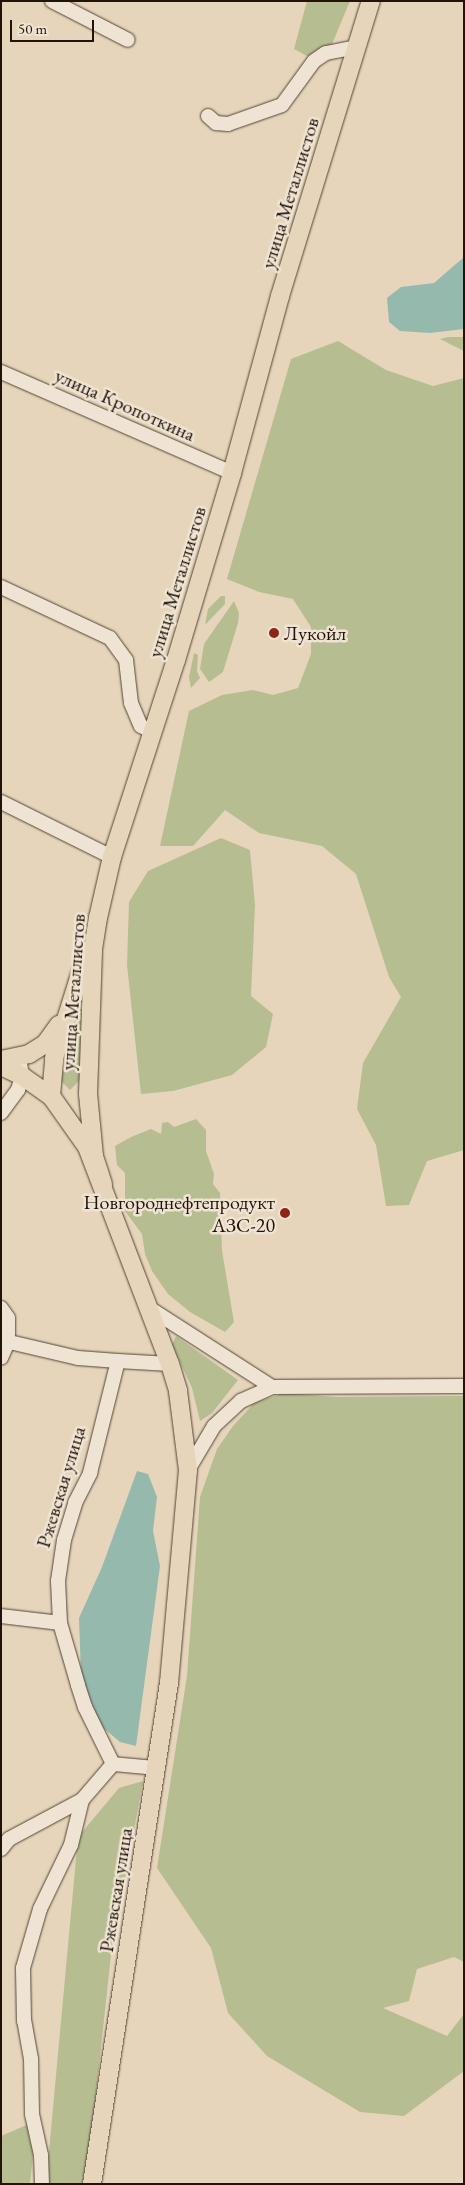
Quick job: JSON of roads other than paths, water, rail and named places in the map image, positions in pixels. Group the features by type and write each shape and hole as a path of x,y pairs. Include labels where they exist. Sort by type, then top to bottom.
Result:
{"main road":[{"name":"улица Металлистов","path":"103,1184 94,1156 88,1094 93,949 98,918 112,857 232,474 280,296 371,1"},
{"path":"55,1101 54,1058 98,918"},
{"path":"1,1060 19,1058 45,1044 68,1011"},
{"path":"1,1066 22,1076 55,1101 87,1147 103,1184"},
{"path":"55,1101 88,1094"},
{"name":"Ржевская улица","path":"92,2184 168,1683 188,1470 178,1391 170,1364 103,1184"}],"street":[{"path":"52,1 128,40"},
{"path":"208,116 216,123 228,124 282,105 314,60 326,53 357,46"},
{"name":"улица Кропоткина","path":"1,372 232,474"},
{"path":"1,587 110,638 126,660 131,703 141,726 152,732"},
{"path":"1,802 112,857"},
{"path":"1,1113 18,1090 22,1076 19,1058"},
{"path":"1,1308 8,1318 1,1358"},
{"path":"149,1308 272,1387"},
{"path":"5,1341 78,1358 170,1364"},
{"name":"Ржевская улица","path":"113,1764 85,1707 60,1623 58,1581 64,1540 75,1503 90,1472 118,1361"},
{"path":"188,1470 214,1426 241,1401 272,1387 464,1386"},
{"path":"1,1616 60,1623"},
{"path":"1,1849 9,1838 82,1800 113,1764 156,1768"},
{"path":"42,2184 40,2147 32,2114 31,2060 24,2021 23,1968 40,1909 71,1845 82,1800"}],"water":[{"path":"464,257 464,329 430,333 400,331 389,322 387,298 401,287 434,283"},
{"path":"137,1471 148,1474 157,1497 153,1531 160,1566 136,1746 120,1742 101,1726 81,1676 79,1618 102,1567"}],"place":[{"name":"Лукойл","path":"274,633"},
{"name":"Новгороднефтепродукт АЗС-20","path":"285,1213"}]}
